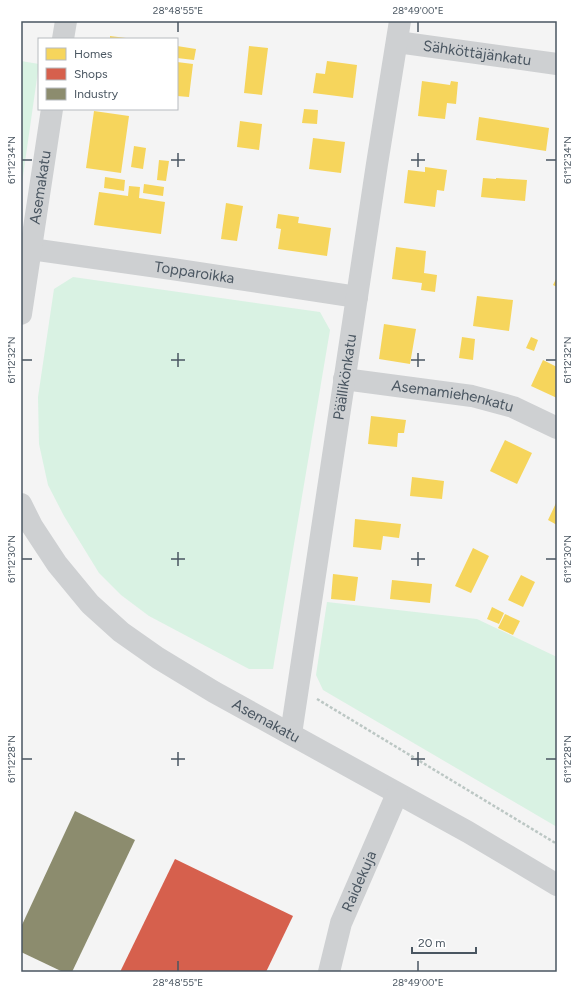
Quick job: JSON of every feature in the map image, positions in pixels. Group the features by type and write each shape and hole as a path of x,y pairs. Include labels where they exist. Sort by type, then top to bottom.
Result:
{"street":[{"path":"63,38 66,21"},
{"name":"Päällikönkatu","path":"291,734 344,379 400,21"},
{"name":"Sähköttäjänkatu","path":"397,42 557,64"},
{"name":"Asemakatu","path":"21,314 52,110"},
{"name":"Topparoikka","path":"31,249 357,297"},
{"name":"Asemamiehenkatu","path":"344,379 472,396 513,407 557,428"},
{"name":"Asemakatu","path":"21,504 32,526 57,564 90,604 120,632 158,658 207,688 468,832 557,885"},
{"name":"Raidekuja","path":"329,972 341,923 397,794"}],"path":[{"path":"298,688 557,844"}],"green space":[{"path":"21,61 38,64 38,71 21,190"},
{"path":"73,277 320,312 330,330 273,669 249,669 149,616 121,595 99,573 64,516 48,485 39,444 38,397 54,289"},
{"path":"327,602 477,619 557,657 557,827 323,690 316,675"}],"building: Homes":[{"path":"110,36 126,38 110,38"},
{"path":"178,46 196,49 194,60 178,58"},
{"path":"249,46 268,48 262,95 244,93"},
{"path":"327,61 357,65 353,98 313,93 316,73 325,74"},
{"path":"178,62 193,64 189,97 178,96"},
{"path":"422,81 450,85 451,81 458,82 456,104 447,103 445,119 418,116"},
{"path":"304,109 318,110 317,124 302,123"},
{"path":"94,111 129,116 121,173 86,168"},
{"path":"479,117 549,128 546,151 476,140"},
{"path":"240,121 262,124 259,150 237,147"},
{"path":"313,138 345,142 341,173 309,169"},
{"path":"134,146 146,148 143,169 131,167"},
{"path":"159,160 169,161 166,181 157,180"},
{"path":"425,167 447,170 444,191 437,190 435,207 404,203 408,170 425,172"},
{"path":"105,177 125,180 124,191 104,188"},
{"path":"483,178 527,180 525,201 481,197"},
{"path":"144,184 164,187 163,196 143,193"},
{"path":"129,186 140,187 139,198 165,202 161,234 94,225 99,192 128,196"},
{"path":"226,203 243,206 237,241 221,239"},
{"path":"278,214 299,217 298,223 331,228 327,256 278,249 281,229 276,228"},
{"path":"396,247 426,251 424,273 437,275 435,292 421,290 422,283 392,279"},
{"path":"557,277 557,287 553,285"},
{"path":"477,296 513,300 509,331 473,326"},
{"path":"384,324 416,329 410,364 379,359"},
{"path":"462,337 475,339 473,360 459,358"},
{"path":"531,337 538,340 534,351 526,348"},
{"path":"543,360 557,367 557,398 531,386"},
{"path":"371,416 406,420 404,433 398,433 397,447 368,444"},
{"path":"505,440 532,453 517,484 490,471"},
{"path":"412,477 444,481 442,499 410,496"},
{"path":"557,501 557,525 548,520"},
{"path":"355,519 401,524 399,538 383,536 381,550 353,547"},
{"path":"473,548 489,556 471,593 455,586"},
{"path":"333,574 358,577 355,601 331,599"},
{"path":"521,575 535,582 523,607 508,600"},
{"path":"392,580 432,584 430,603 390,599"},
{"path":"492,607 504,613 499,624 487,619"},
{"path":"505,614 520,621 513,635 498,628"}],"building: Shops":[{"path":"175,859 293,916 266,972 120,972"}],"building: Industry":[{"path":"75,811 135,840 72,972 63,972 21,952 21,927"}]}
